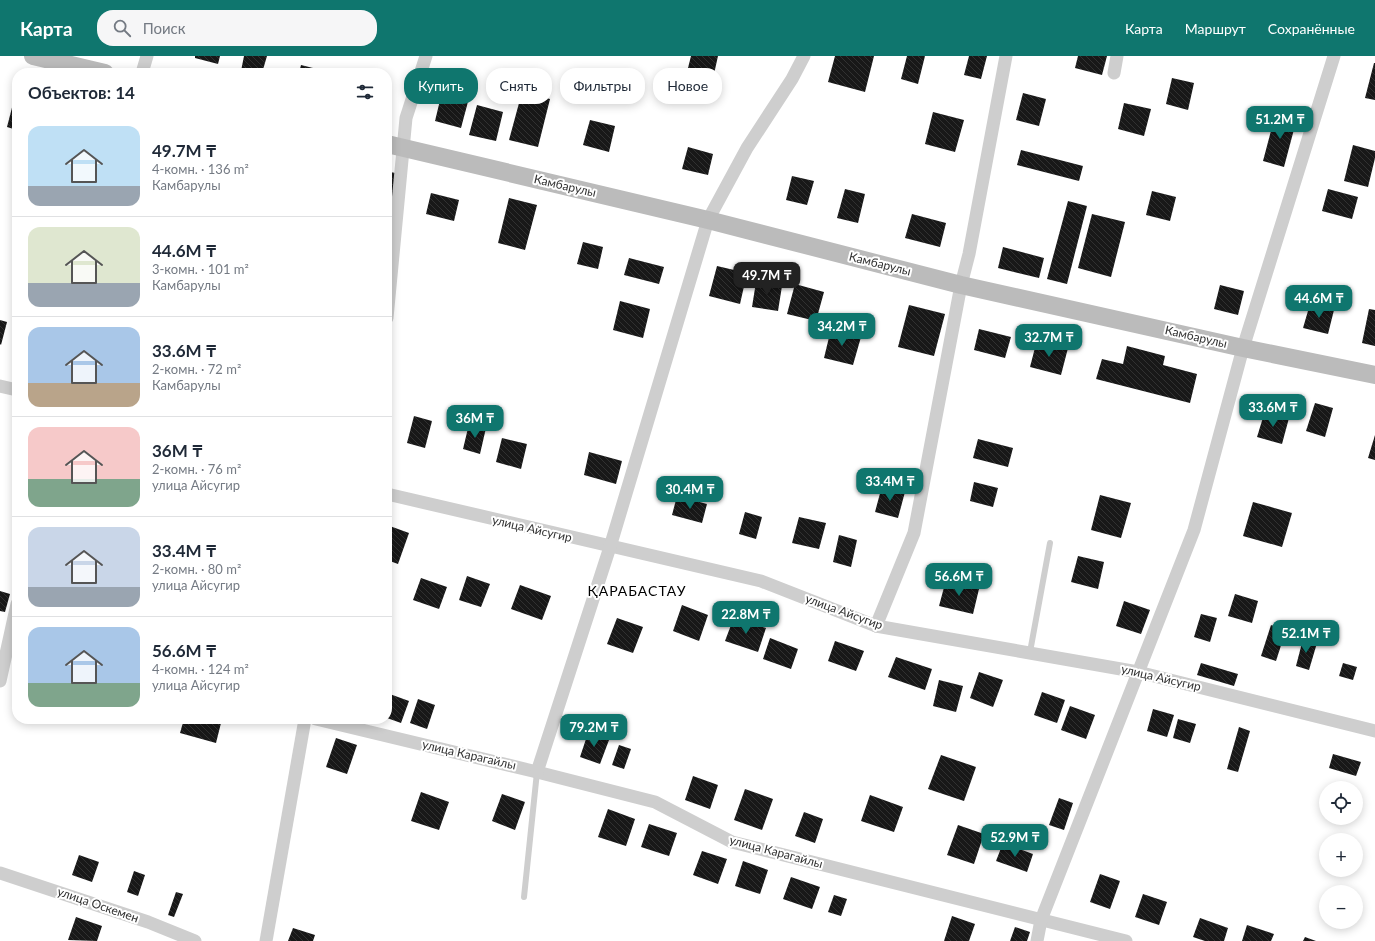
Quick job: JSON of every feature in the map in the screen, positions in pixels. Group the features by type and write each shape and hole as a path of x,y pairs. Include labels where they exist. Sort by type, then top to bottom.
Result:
{"street":[{"path":"33,56 84,68"},
{"path":"143,68 147,56"},
{"path":"392,210 395,146 406,118 426,56"},
{"path":"537,772 610,547 708,220 747,148 792,79 804,56"},
{"path":"876,626 914,532 961,285 969,254 1006,56"},
{"path":"1114,74 1117,56"},
{"path":"1037,941 1041,920 1194,530 1243,348 1334,56"},
{"name":"Камбарулы","path":"395,146 708,220 961,285 1243,348 1375,375"},
{"path":"0,386 12,389"},
{"name":"улица Айсугир","path":"392,495 761,581 876,626 1138,672 1375,731"},
{"path":"0,681 7,657 12,630"},
{"path":"266,941 304,724"},
{"name":"улица Карагайлы","path":"337,724 655,802 732,842 1126,941"},
{"name":"улица Оскемен","path":"0,873 148,922 195,941"}],"lane":[{"path":"1030,652 1050,543"},
{"path":"524,897 537,772"}],"building":[{"path":"195,56 220,56 218,64 195,58"},
{"path":"244,56 267,56 263,68 242,68"},
{"path":"691,56 718,56 715,68 688,68"},
{"path":"835,56 874,56 865,92 828,82"},
{"path":"907,56 925,56 918,84 901,79"},
{"path":"969,56 987,56 981,79 964,75"},
{"path":"1078,56 1107,56 1102,75 1075,68"},
{"path":"1375,63 1375,100 1365,98"},
{"path":"301,65 313,68 300,68"},
{"path":"1172,78 1194,83 1188,110 1166,104"},
{"path":"1023,93 1046,99 1039,126 1016,120"},
{"path":"1124,103 1151,109 1144,136 1118,129"},
{"path":"439,104 467,104 461,128 435,121"},
{"path":"519,104 549,104 538,147 509,140"},
{"path":"477,105 503,112 496,141 469,135"},
{"path":"12,108 12,128 7,127"},
{"path":"933,112 964,120 955,152 925,144"},
{"path":"1276,112 1297,118 1284,167 1263,161"},
{"path":"590,120 615,126 609,152 583,145"},
{"path":"1353,145 1375,151 1375,158 1368,187 1344,181"},
{"path":"688,147 713,154 708,175 682,169"},
{"path":"1021,150 1083,166 1079,181 1017,165"},
{"path":"392,172 399,174 392,203"},
{"path":"792,176 814,181 807,205 786,200"},
{"path":"845,189 865,194 858,223 837,218"},
{"path":"1328,189 1358,197 1352,219 1322,211"},
{"path":"1152,191 1176,197 1170,221 1146,215"},
{"path":"431,193 459,200 454,221 426,214"},
{"path":"509,198 537,205 525,250 498,243"},
{"path":"1068,201 1087,206 1067,284 1047,279"},
{"path":"912,214 946,223 940,247 905,238"},
{"path":"1092,214 1125,222 1111,277 1078,268"},
{"path":"583,242 603,247 598,269 577,264"},
{"path":"1003,247 1044,258 1039,278 998,268"},
{"path":"629,258 664,267 659,284 624,275"},
{"path":"717,266 747,273 740,304 709,296"},
{"path":"756,282 782,286 778,311 752,307"},
{"path":"795,284 824,292 816,321 787,314"},
{"path":"1220,285 1244,291 1238,315 1214,309"},
{"path":"620,301 650,309 643,338 613,330"},
{"path":"1310,304 1334,310 1328,334 1303,328"},
{"path":"909,305 945,314 934,356 898,347"},
{"path":"1369,309 1375,310 1375,346 1362,343"},
{"path":"0,320 7,322 1,345 0,344"},
{"path":"831,329 861,337 853,365 824,358"},
{"path":"979,329 1011,337 1005,358 974,350"},
{"path":"1037,340 1068,348 1061,375 1030,367"},
{"path":"1127,346 1165,356 1163,365 1197,374 1190,403 1096,379 1102,359 1123,364"},
{"path":"1315,403 1333,408 1325,437 1306,431"},
{"path":"1265,411 1289,418 1282,444 1257,437"},
{"path":"414,416 432,421 425,448 407,443"},
{"path":"469,424 486,428 480,454 463,449"},
{"path":"1375,435 1375,460 1368,458"},
{"path":"502,438 527,444 521,469 496,462"},
{"path":"978,439 1013,448 1008,467 973,458"},
{"path":"589,452 622,461 616,484 584,475"},
{"path":"974,482 998,488 993,507 970,501"},
{"path":"882,486 905,492 898,518 875,512"},
{"path":"1100,495 1131,503 1121,538 1091,530"},
{"path":"677,496 707,504 702,523 672,515"},
{"path":"1253,502 1292,513 1282,547 1243,536"},
{"path":"745,512 762,517 756,539 739,534"},
{"path":"799,517 826,523 819,549 792,543"},
{"path":"392,527 409,533 398,564 392,562"},
{"path":"839,535 857,540 851,567 833,562"},
{"path":"1078,556 1104,562 1098,589 1071,582"},
{"path":"467,576 490,584 481,607 459,600"},
{"path":"421,578 447,587 439,609 413,600"},
{"path":"946,580 979,589 973,614 939,606"},
{"path":"520,585 551,596 542,620 511,609"},
{"path":"0,591 10,594 5,612 0,611"},
{"path":"1235,594 1258,601 1252,623 1228,616"},
{"path":"1124,601 1150,610 1141,634 1116,626"},
{"path":"682,605 708,615 699,641 673,631"},
{"path":"1201,614 1217,618 1210,642 1194,637"},
{"path":"734,617 766,628 758,652 725,641"},
{"path":"617,618 643,627 633,653 607,644"},
{"path":"1271,625 1286,630 1276,661 1261,656"},
{"path":"770,638 798,649 791,669 763,659"},
{"path":"1303,639 1317,643 1309,670 1296,666"},
{"path":"835,641 864,651 856,671 828,661"},
{"path":"896,657 932,669 925,690 888,677"},
{"path":"1201,663 1238,674 1234,686 1197,675"},
{"path":"1343,663 1357,667 1353,680 1339,676"},
{"path":"979,672 1003,680 993,707 970,698"},
{"path":"939,680 963,686 956,712 933,706"},
{"path":"1042,692 1065,700 1057,723 1034,715"},
{"path":"392,695 409,701 401,723 392,720"},
{"path":"418,699 435,705 427,729 410,723"},
{"path":"1070,706 1095,715 1086,739 1061,730"},
{"path":"1153,709 1174,715 1167,737 1147,731"},
{"path":"1178,719 1196,724 1190,743 1173,738"},
{"path":"183,724 221,724 216,743 180,733"},
{"path":"1239,727 1250,731 1238,772 1227,769"},
{"path":"588,733 609,740 600,764 580,757"},
{"path":"336,738 357,745 347,774 326,767"},
{"path":"619,745 631,749 624,769 612,765"},
{"path":"1333,754 1361,762 1356,776 1329,768"},
{"path":"941,755 976,767 964,801 928,789"},
{"path":"693,776 718,785 710,809 685,800"},
{"path":"745,789 773,799 762,830 734,820"},
{"path":"421,792 449,802 439,830 411,821"},
{"path":"502,794 525,802 515,830 492,821"},
{"path":"870,795 903,807 894,832 861,821"},
{"path":"1059,798 1073,803 1064,830 1049,825"},
{"path":"608,809 635,819 626,846 598,837"},
{"path":"804,812 823,819 815,843 795,836"},
{"path":"649,824 677,833 669,856 641,847"},
{"path":"958,825 984,834 974,864 947,855"},
{"path":"1003,843 1033,854 1027,872 996,861"},
{"path":"702,851 727,859 718,884 693,875"},
{"path":"79,855 99,862 92,882 72,875"},
{"path":"743,861 768,870 760,894 735,886"},
{"path":"134,871 145,875 138,896 127,892"},
{"path":"1100,874 1120,881 1110,909 1090,902"},
{"path":"791,877 820,887 812,909 783,899"},
{"path":"176,892 183,894 174,917 168,915"},
{"path":"1143,894 1167,902 1159,925 1135,917"},
{"path":"834,895 847,899 841,916 828,912"},
{"path":"952,916 975,924 969,941 944,941"},
{"path":"76,917 102,926 97,941 68,940"},
{"path":"1200,918 1228,928 1224,941 1205,941 1193,937"},
{"path":"1247,925 1274,934 1271,941 1242,941"},
{"path":"1015,927 1030,932 1027,941 1010,941"},
{"path":"293,928 315,935 313,941 288,941"},
{"path":"1305,937 1316,941 1303,941"}],"district":[{"name":"ҚАРАБАСТАУ","path":"637,591"}]}
